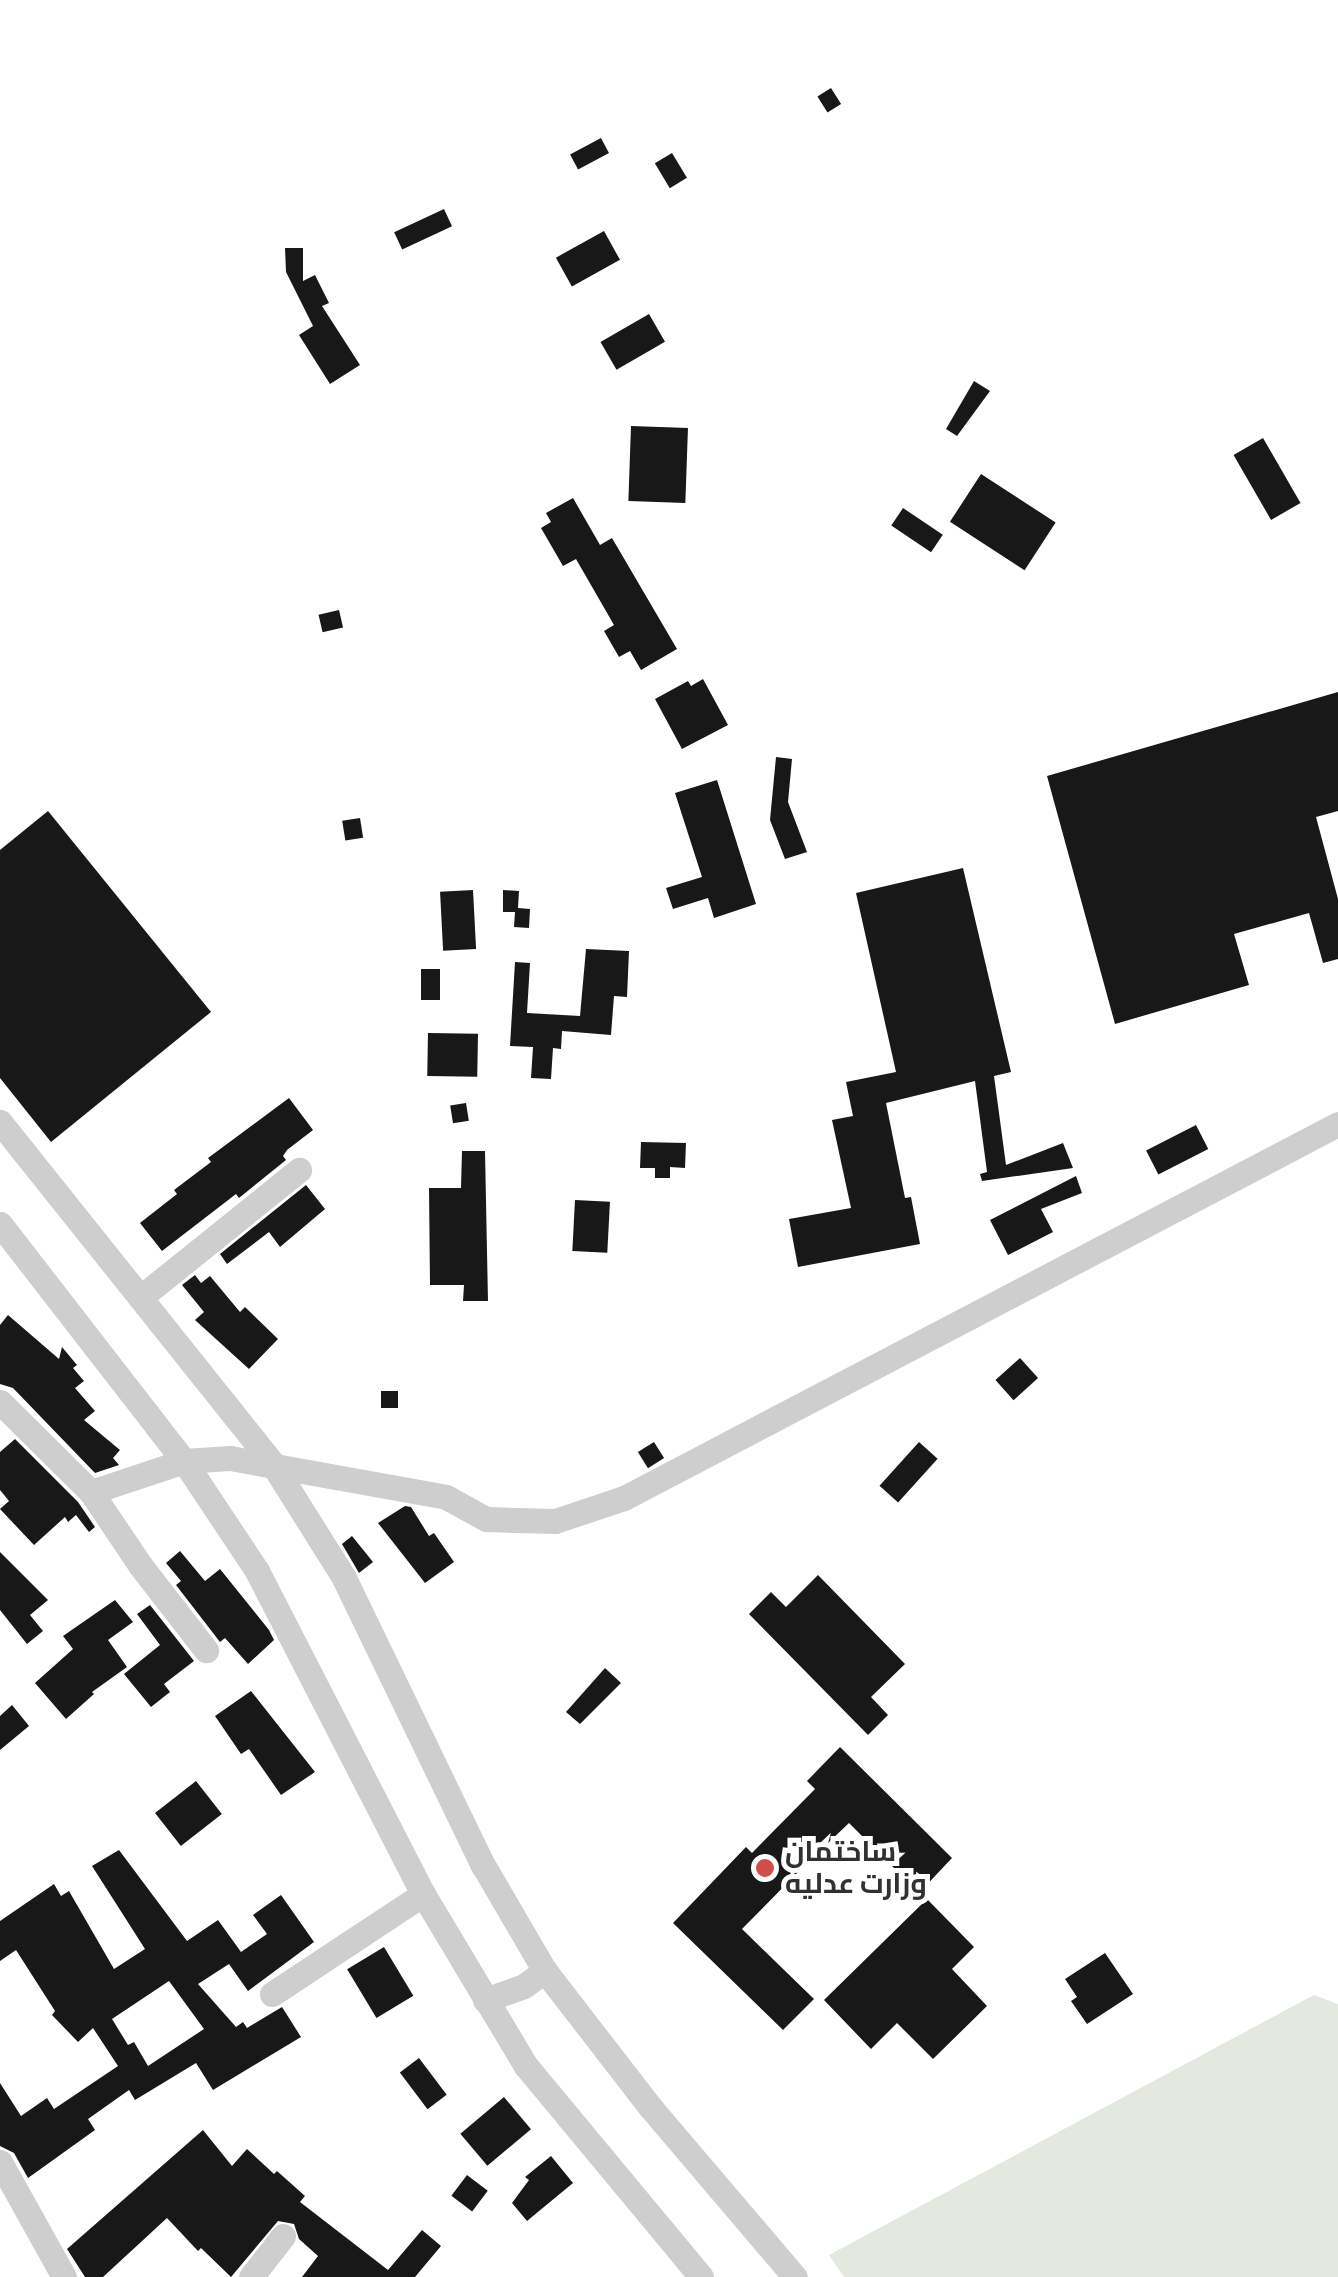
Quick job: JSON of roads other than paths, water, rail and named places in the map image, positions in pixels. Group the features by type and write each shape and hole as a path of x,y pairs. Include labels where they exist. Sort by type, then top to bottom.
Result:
{"street":[{"path":"0,1122 272,1463 344,1578 483,1865 545,1971 651,2108 795,2277"},
{"path":"91,1492 184,1460 272,1463 446,1497 486,1519 555,1521 624,1498 1338,1124"},
{"path":"140,1297 298,1170"},
{"path":"0,1224 184,1460 257,1570 423,1894 526,2066 702,2277"},
{"path":"0,1402 91,1492 206,1650"},
{"path":"272,1994 423,1894"},
{"path":"484,2000 524,1986 545,1971"},
{"path":"0,2162 64,2277"},
{"path":"252,2277 283,2236"}],"place":[{"name":"ساختمان وزارت عدلیه","path":"765,1868"}]}
